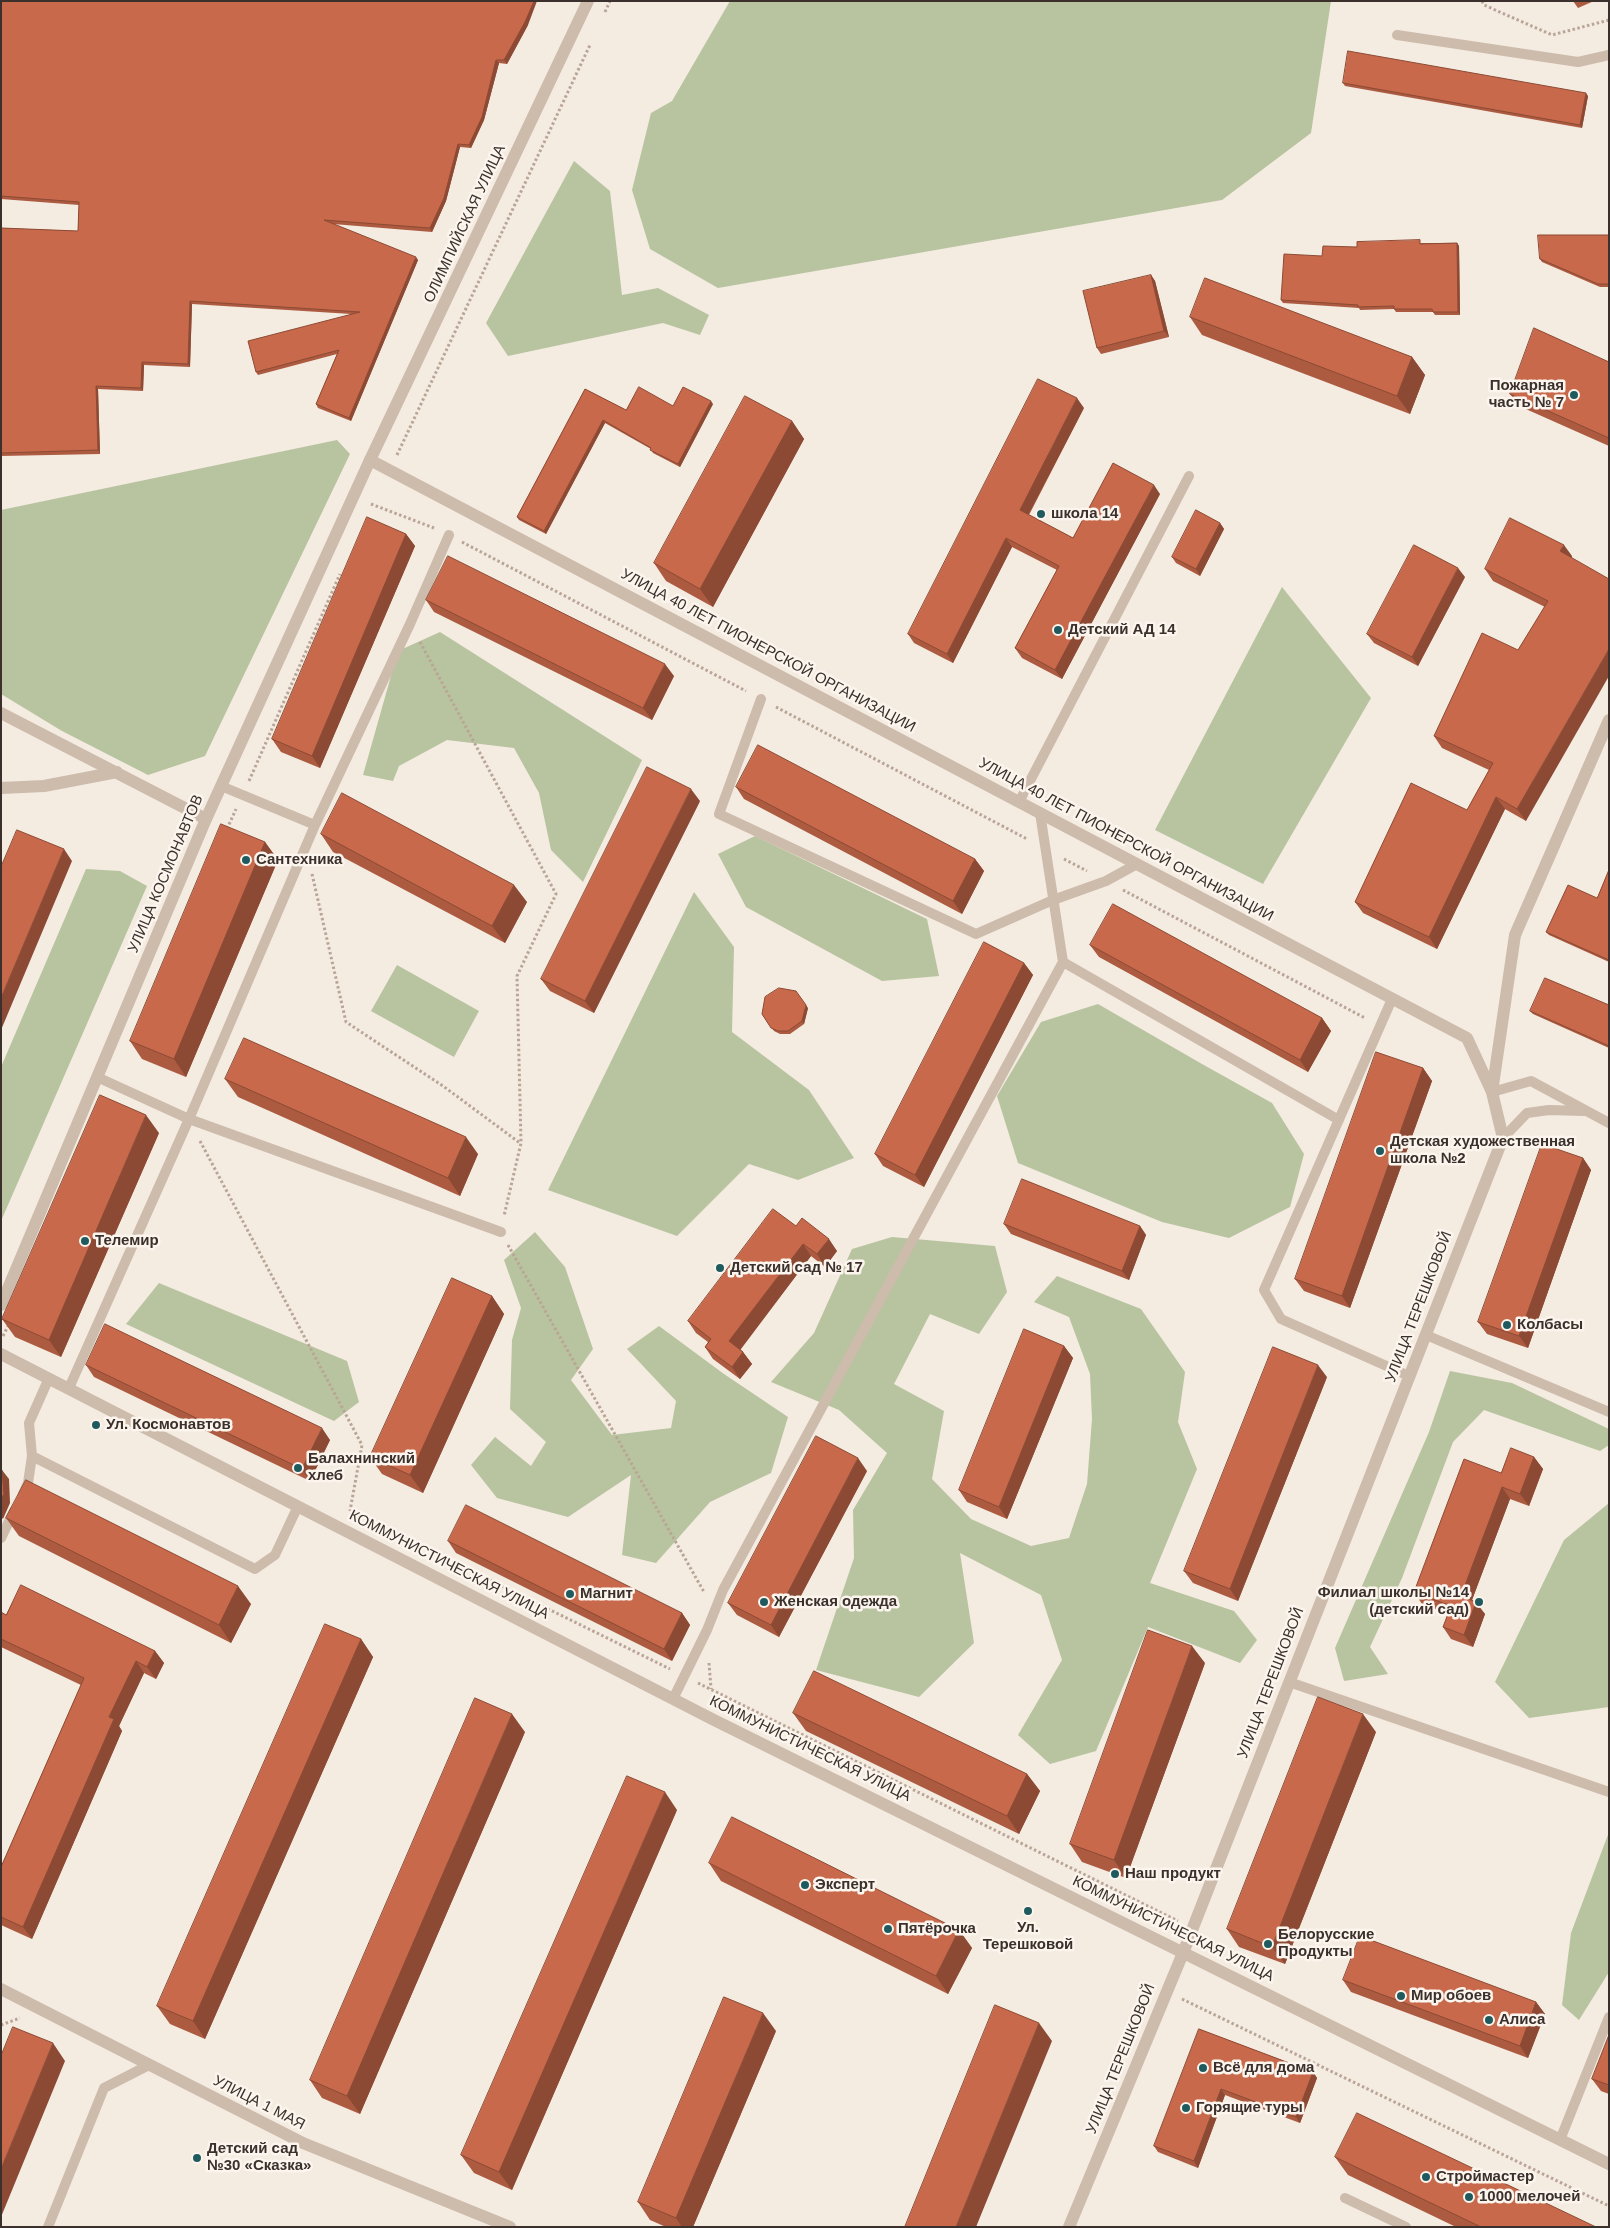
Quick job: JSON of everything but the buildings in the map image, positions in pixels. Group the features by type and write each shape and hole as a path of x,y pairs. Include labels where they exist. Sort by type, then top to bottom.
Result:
{"street":[{"name":"ОЛИМПИЙСКАЯ УЛИЦА","path":"370,460 588,1"},
{"name":"УЛИЦА КОСМОНАВТОВ","path":"1,1305 206,819 370,460"},
{"name":"УЛИЦА 40 ЛЕТ ПИОНЕРСКОЙ ОРГАНИЗАЦИИ","path":"370,460 1467,1038 1492,1092"},
{"path":"1,713 206,819"},
{"path":"1503,1138 1492,1092 1515,935 1609,720"},
{"path":"1,788 44,786 117,772"},
{"name":"УЛИЦА ТЕРЕШКОВОЙ","path":"1069,2227 1183,1952 1503,1138"},
{"name":"КОММУНИСТИЧЕСКАЯ УЛИЦА","path":"1,1354 673,1699 1609,2164"},
{"name":"УЛИЦА 1 МАЯ","path":"1,1989 303,2143 510,2227"}],"lane":[{"path":"1397,35 1578,62 1609,55"},
{"path":"1019,802 1189,476"},
{"path":"69,1388 189,1119 306,847 410,624 449,535"},
{"path":"761,699 719,814 976,934 1054,900 1106,881 1137,864"},
{"path":"221,786 316,825"},
{"path":"673,1699 707,1630 723,1590 1062,962 1040,813"},
{"path":"1062,962 1339,1120"},
{"path":"1392,999 1264,1290 1281,1319 1409,1376"},
{"path":"97,1077 189,1119 501,1232"},
{"path":"1492,1092 1531,1082 1609,1123"},
{"path":"1503,1138 1527,1113 1549,1110 1585,1111"},
{"path":"1426,1334 1609,1412"},
{"path":"1,1538 28,1483 32,1456 29,1423 49,1378"},
{"path":"32,1456 256,1569 275,1555 298,1506"},
{"path":"1289,1682 1609,1792"},
{"path":"1560,2140 1609,2017"},
{"path":"48,2227 104,2088 149,2065"},
{"path":"1345,2198 1406,2227"}],"path":[{"path":"602,19 610,1"},
{"path":"1482,1 1484,4 1552,35 1609,20"},
{"path":"405,460 397,456 593,37"},
{"path":"368,512 372,503 449,535 1380,1026"},
{"path":"226,832 344,565"},
{"path":"410,624 556,894 517,976 521,1143 501,1232 705,1592 707,1630"},
{"path":"306,847 346,1022 443,1086 521,1143"},
{"path":"189,1119 362,1445 350,1511"},
{"path":"1,1339 10,1321"},
{"path":"341,1507 358,1516"},
{"path":"385,1529 1192,1928"},
{"path":"709,1660 711,1690"},
{"path":"1166,1992 1609,2206"}],"green space":[{"path":"730,1 1331,1 1311,133 1222,200 718,288 650,249 632,190 651,113 672,101"},
{"path":"574,161 610,191 622,295 658,288 709,315 700,335 663,323 508,356 486,323"},
{"path":"337,440 350,454 205,756 148,775 62,731 1,694 1,510"},
{"path":"1282,587 1371,698 1263,884 1155,830"},
{"path":"440,632 642,760 583,882 551,850 539,793 514,748 447,740 399,766 393,781 363,775 398,651"},
{"path":"755,836 927,919 939,976 882,981 746,907 718,854"},
{"path":"86,869 120,871 147,886 1,1221 1,1067"},
{"path":"694,892 734,947 732,1032 809,1090 854,1158 798,1180 749,1164 677,1236 548,1190"},
{"path":"397,965 479,1011 454,1057 371,1011"},
{"path":"1098,1004 1272,1103 1304,1154 1290,1207 1229,1238 1162,1222 1018,1163 997,1096 1041,1022"},
{"path":"535,1232 565,1267 593,1349 571,1380 612,1435 671,1428 676,1401 627,1349 659,1326 724,1374 788,1417 771,1473 710,1502 656,1563 622,1555 631,1475 568,1517 497,1498 471,1465 495,1437 531,1466 546,1442 510,1409 512,1340 521,1308 504,1260"},
{"path":"892,1237 995,1246 1007,1292 979,1334 930,1314 894,1384 944,1411 932,1479 971,1519 1031,1546 1069,1538 1087,1484 1092,1419 1090,1374 1069,1317 1034,1302 1057,1276 1141,1309 1185,1372 1178,1422 1197,1469 1150,1583 1234,1611 1257,1640 1240,1663 1148,1627 1096,1751 1050,1764 1018,1735 1062,1660 1041,1595 960,1553 974,1643 919,1697 816,1670 854,1558 853,1510 887,1453 839,1410 771,1382 814,1333 852,1249"},
{"path":"159,1283 347,1361 359,1402 334,1421 126,1324"},
{"path":"1450,1371 1512,1383 1609,1429 1609,1445 1600,1451 1484,1410 1453,1442 1402,1578 1370,1647 1388,1674 1344,1681 1335,1648 1429,1432"},
{"path":"1609,1503 1609,1707 1529,1718 1495,1682 1564,1540"},
{"path":"1609,1832 1609,1972 1579,2020 1562,2005 1571,1933"}],"place":[{"name":"Пожарная часть № 7","path":"1574,395"},
{"name":"школа 14","path":"1041,514"},
{"name":"Детский АД 14","path":"1058,630"},
{"name":"Сантехника","path":"246,860"},
{"name":"Детская художественная школа №2","path":"1380,1151"},
{"name":"Телемир","path":"85,1241"},
{"name":"Детский сад № 17","path":"720,1268"},
{"name":"Колбасы","path":"1507,1325"},
{"name":"Ул. Космонавтов","path":"96,1425"},
{"name":"Балахнинский хлеб","path":"298,1468"},
{"name":"Магнит","path":"570,1594"},
{"name":"Женская одежда","path":"764,1602"},
{"name":"Филиал школы №14 (детский сад)","path":"1479,1602"},
{"name":"Наш продукт","path":"1115,1874"},
{"name":"Эксперт","path":"805,1885"},
{"name":"Ул. Терешковой","path":"1028,1911"},
{"name":"Пятёрочка","path":"888,1929"},
{"name":"Белорусские Продукты","path":"1268,1944"},
{"name":"Мир обоев","path":"1401,1996"},
{"name":"Алиса","path":"1489,2020"},
{"name":"Всё для дома","path":"1203,2068"},
{"name":"Горящие туры","path":"1186,2108"},
{"name":"Детский сад №30 «Сказка»","path":"197,2158"},
{"name":"Строймастер","path":"1426,2177"},
{"name":"1000 мелочей","path":"1469,2197"}]}
